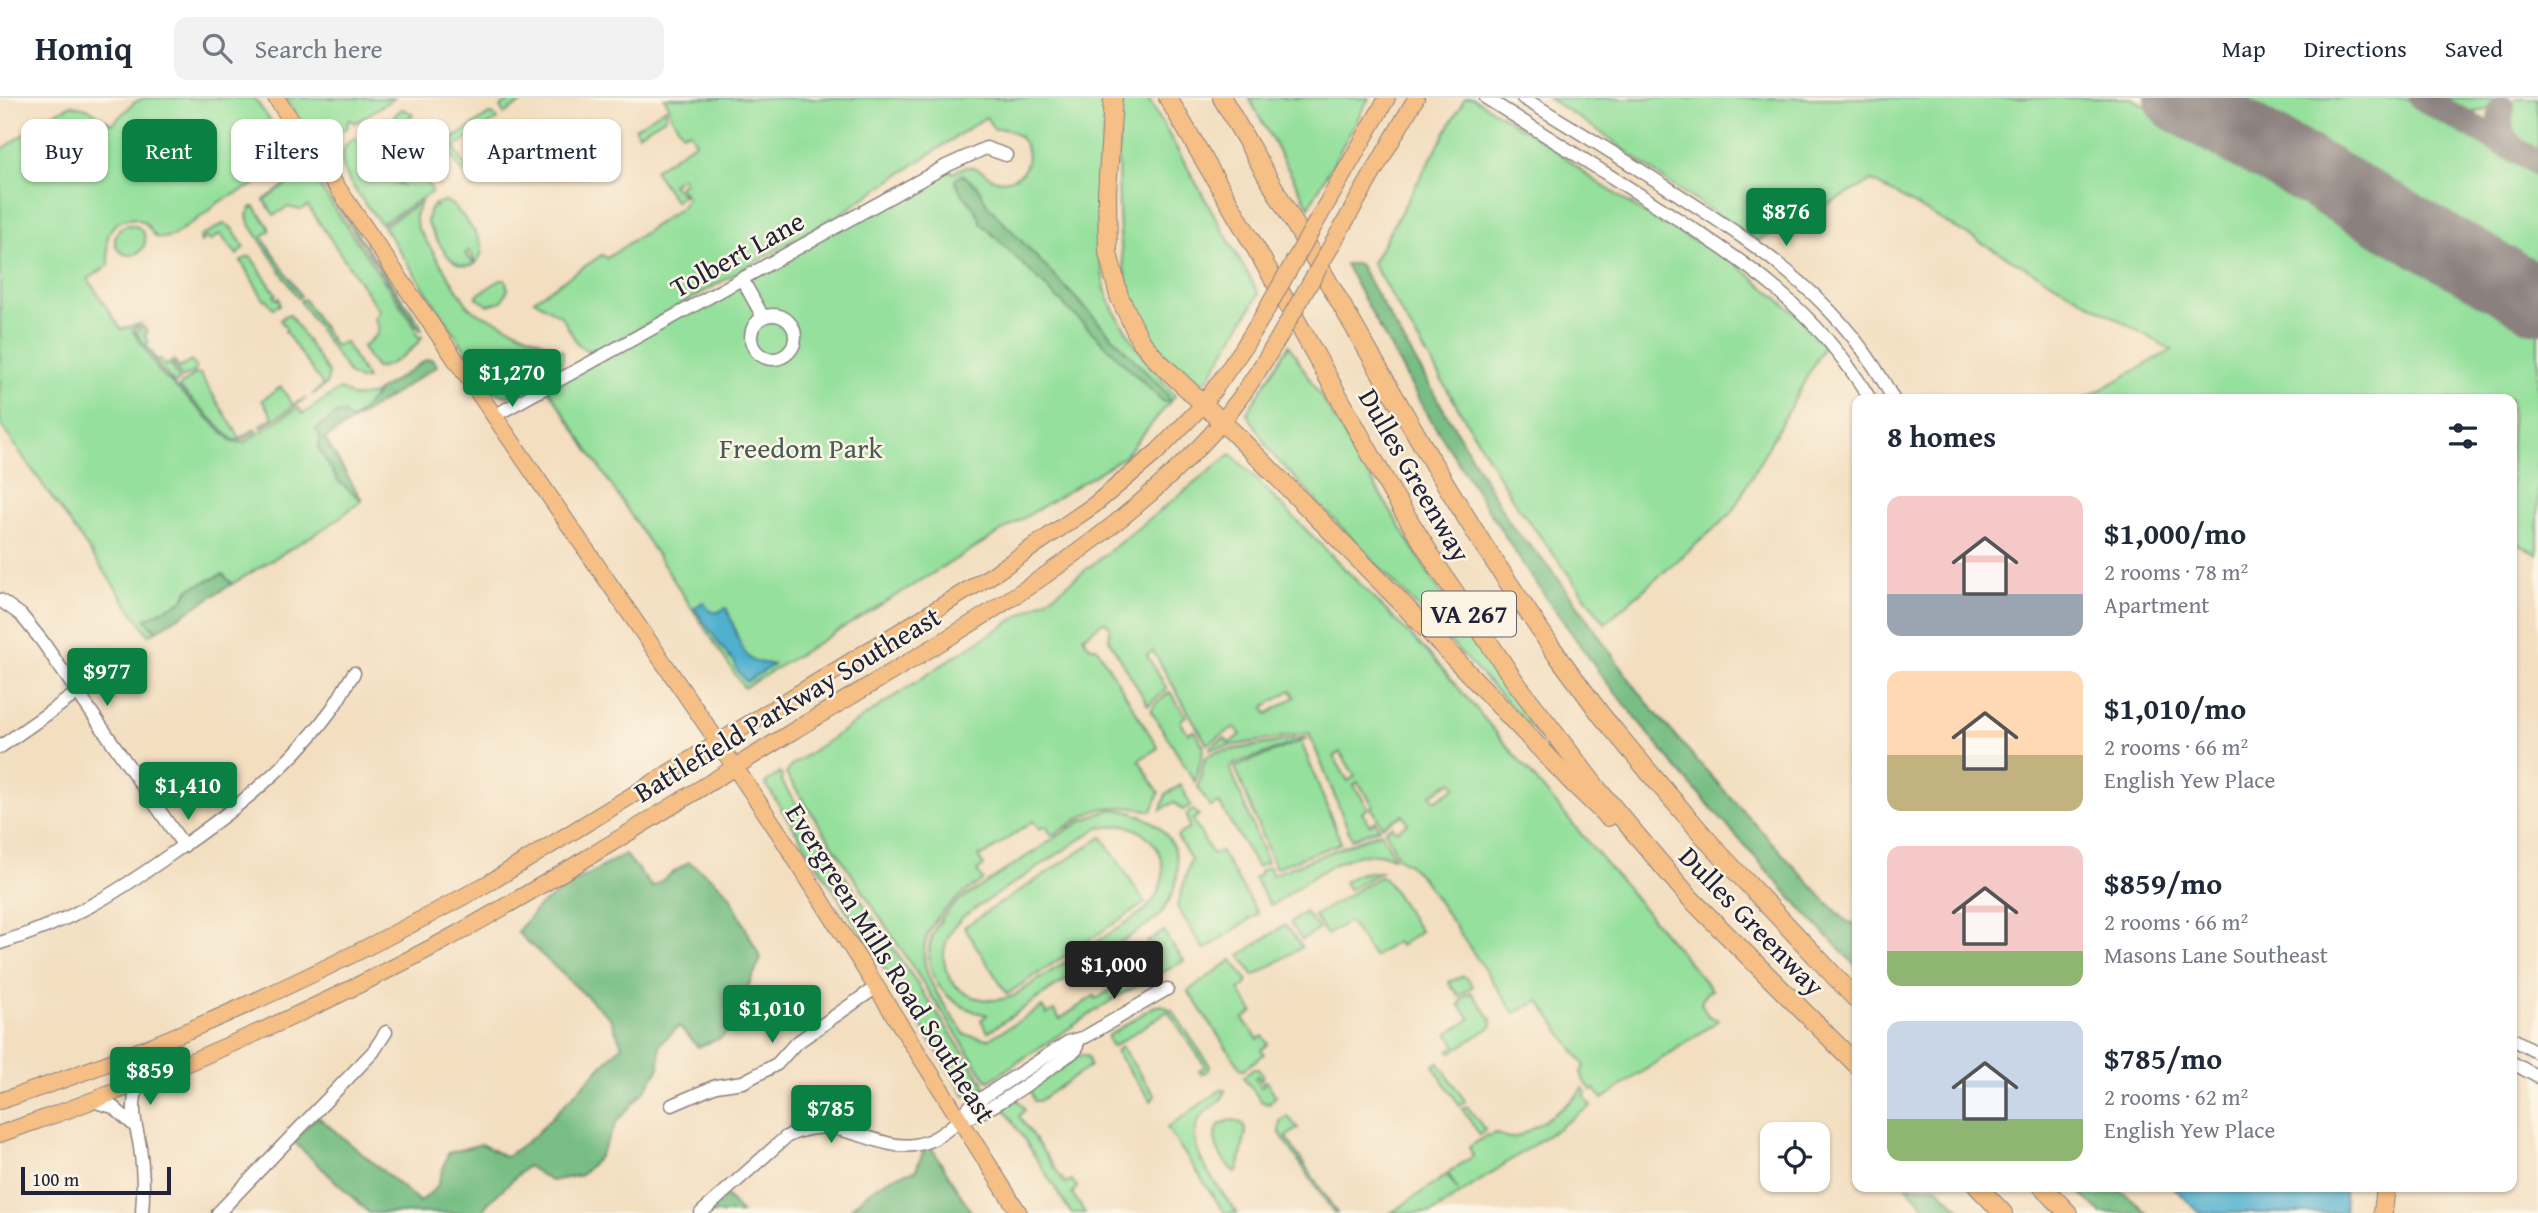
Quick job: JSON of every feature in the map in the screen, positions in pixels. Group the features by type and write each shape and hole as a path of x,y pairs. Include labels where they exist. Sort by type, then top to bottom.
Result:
{"highway":[{"path":"1113,98 1108,253 1129,320 1140,340 1395,596 1573,784 1671,877"},
{"name":"Dulles Greenway","path":"1168,98 1284,298 1391,491 1439,569 1516,682 1571,756 1671,877 1724,934 1852,1060"},
{"name":"Dulles Greenway","path":"1222,98 1434,465 1552,648 1602,716 1716,850 1852,995"},
{"path":"1983,1192 2003,1213"},
{"path":"2048,1192 2068,1213"},
{"path":"2383,1213 2385,1192"}],"main road":[{"name":"Evergreen Mills Road Southeast","path":"276,98 718,741 1019,1213"},
{"name":"Battlefield Parkway Southeast","path":"0,1101 121,1058 213,1020 428,917 492,881 1030,550 1128,478 1203,405 1264,314 1387,98"},
{"name":"Battlefield Parkway Southeast","path":"0,1134 139,1083 288,1019 441,942 735,767 1012,597 1079,551 1168,478 1222,422 1278,339 1416,98"}],"street":[{"path":"1486,98 1692,228 1766,279 1805,314 1866,394"},
{"path":"1523,98 1704,211 1792,273 1846,328 1891,394"},
{"name":"Tolbert Lane","path":"494,416 946,166 986,148 1006,155"},
{"path":"743,279 763,317"},
{"path":"0,600 21,615 184,846"},
{"path":"0,943 62,922 118,891 184,846 255,792 297,750 332,709 354,673"},
{"path":"0,747 77,692"},
{"path":"672,1105 716,1086 743,1082 777,1064 795,1044 875,988"},
{"path":"701,1213 786,1137 809,1127 834,1128 894,1146 905,1147 928,1142 960,1120 978,1115 1076,1050 1078,1041 1167,989"},
{"path":"218,1213 373,1052 386,1032"},
{"path":"2517,1041 2538,1052"},
{"path":"2517,1065 2538,1077"},
{"path":"139,1083 133,1099 142,1167 142,1213"},
{"path":"91,1101 113,1107 135,1127"}],"green space":[{"path":"144,98 254,98 269,119 231,119 231,182 259,182 217,203 174,235 156,237 145,223 134,219 123,220 110,231 107,239 109,265 88,279 121,329 140,324 133,331 159,371 233,442 244,443 298,407 303,414 340,389 354,397 377,394 366,408 351,420 342,413 316,429 321,438 318,448 339,481 362,500 333,523 232,584 223,574 189,589 183,601 146,619 156,631 149,635 0,424 0,151 21,136 21,182 108,182 108,121 112,124 135,102"},
{"path":"285,98 394,98 357,119 355,123 351,120 347,122 348,127 343,130 343,119 299,119"},
{"path":"514,98 528,98 504,114 500,107"},
{"name":"Freedom Park","path":"664,98 1104,98 1098,244 1105,289 1113,309 1137,348 1175,396 1124,457 744,688 547,387 946,166 953,173 971,167 994,179 1008,180 1019,175 1025,168 1027,150 1016,134 994,129 986,117 840,214 626,336 601,349 586,350 577,343 562,317 534,300 602,255 607,258 682,207 687,198 679,186 685,182 682,178 672,184 683,195 675,201 654,170 696,142 689,131 683,134 670,114"},
{"path":"1118,98 1148,98 1259,294 1208,379 1197,384 1150,339 1137,315 1128,286 1119,223"},
{"path":"1249,98 1369,98 1309,207"},
{"path":"1465,98 1473,98 1553,147 1588,176 1661,224 1729,258 1801,318 1824,346 1731,514 1605,623 1513,500 1372,263"},
{"path":"1548,98 2131,98 2538,326 2538,554 2517,543 2517,394 2093,394 2172,350 1872,181 1758,241 1670,184 1602,133"},
{"path":"2223,98 2406,98 2538,172 2538,275"},
{"path":"2440,98 2499,98 2484,110 2470,112"},
{"path":"2516,98 2538,98 2538,153 2516,137 2509,123 2508,115"},
{"path":"72,105 87,108 104,119 45,119"},
{"path":"666,108 666,117 638,134 635,128"},
{"path":"402,109 413,115 407,119 395,119 394,116"},
{"path":"489,114 497,119 482,119"},
{"path":"463,132 463,142 454,148 463,162 463,172 449,152 449,142"},
{"path":"354,138 357,139 357,182 394,182 404,186 399,182 425,182 432,192 381,224 349,181 343,163 345,147"},
{"path":"962,174 978,187 988,206 1168,395 1169,401 1163,402 981,223 976,211 957,186 955,180"},
{"path":"290,182 317,182 414,325 417,336 422,337 419,342 394,362 376,368 362,348 378,333 374,318 380,312 308,206 301,210 288,207 274,215 264,200"},
{"path":"322,182 419,323 420,330"},
{"path":"445,201 461,214 480,242 482,251 476,263 469,251 465,254 475,264 466,266 452,260 427,222 429,211 434,205 437,208 435,204"},
{"path":"421,202 415,215 417,227 468,306 563,351 559,368 553,374 512,395 505,396 492,390 383,226"},
{"path":"252,207 255,207 269,227 269,231 262,237 301,296 298,298 249,223 247,215"},
{"path":"223,224 231,227 244,247 237,255 220,234 210,241 207,237 201,242 200,237"},
{"path":"130,225 141,229 145,240 141,251 130,255 119,251 115,240 119,229"},
{"path":"251,257 276,294 276,299 279,298 280,305 273,308 264,300 241,261"},
{"path":"1345,264 1359,264 1514,530 1553,572 1654,711 1822,897 1852,924 1852,962 1683,776 1604,679 1526,569 1424,409"},
{"path":"505,279 508,289 502,301 488,305 477,298 477,295"},
{"path":"304,299 335,346 345,342 367,379 359,380 350,375 300,301"},
{"path":"290,315 329,374 326,385 312,395 323,385 285,331 287,330 280,320"},
{"path":"142,326 148,332 144,334 149,342 146,344 157,360 160,359 165,366 170,363 180,381 174,383 161,369 136,332"},
{"path":"1289,345 1440,592 1557,755 1272,454 1247,413"},
{"path":"432,359 437,366 325,439 362,500 339,482 318,448 321,438 316,429 337,414 342,413 351,420 361,412 375,393 426,360"},
{"path":"174,360 179,368 191,361 196,367 194,372 182,378 172,362"},
{"path":"195,374 200,374 240,438 255,429 256,432 242,440 233,440 179,387"},
{"path":"281,387 293,405 306,398 261,428 260,426 273,417 262,400"},
{"path":"1231,454 1436,661 1712,990 1706,993 1701,1003 1708,1016 1719,1020 1602,1099 1595,1089 1592,1090 1584,1081 1581,1072 1585,1066 1539,1001 1514,1013 1423,879 1409,864 1398,858 1385,830 1392,826 1396,831 1408,823 1403,815 1382,826 1371,807 1373,805 1358,782 1354,785 1368,808 1362,813 1370,825 1375,821 1379,828 1352,839 1309,733 1210,749 1225,738 1229,743 1241,735 1235,727 1207,744 1153,651 1147,655 1167,689 1148,705 1109,640 1110,627 1105,621 1083,637 1089,646 1097,648 1158,748 1139,760 1159,793 1152,811 1109,807 1078,819 1052,836 1046,826 1039,829 1033,821 984,855 978,856 984,866 977,871 983,880 945,909 936,921 928,933 924,947 925,963 933,987 965,1035 989,1039 1042,1007 1047,1014 1054,1010 1060,1019 1094,996 1096,999 1150,960 1144,951 1150,947 1147,942 1164,931 1184,961 1118,996 989,1081 786,774 792,765 955,656 1058,592","holes":["1291,690 1295,697 1267,714 1264,707","1340,752 1355,776 1348,781 1334,757","1452,781 1456,787 1435,801 1430,795"]},
{"path":"223,574 232,584 156,631 145,619 182,601 189,589"},
{"path":"1170,692 1186,716 1180,721 1188,733 1194,730 1204,747 1195,782 1151,711 1155,704"},
{"path":"1308,738 1234,764 1230,768 1267,863 1257,867 1219,803 1210,807 1198,787 1205,758 1213,753"},
{"path":"1301,741 1341,843 1275,868 1235,767"},
{"path":"780,773 781,781 985,1088 966,1096 765,783"},
{"path":"1181,785 1191,806 1182,810 1174,802 1161,810 1166,794"},
{"path":"1112,809 1134,813 1151,821 1165,833 1174,847 1177,864 1176,881 1169,900 1157,918 988,1032 981,1020 987,1015 966,1008 950,998 938,984 931,969 929,952 932,935 942,918 957,902 1081,821","holes":["1125,825 1139,831 1158,850 1163,874 1154,899 1144,911 1013,996 993,1000 975,998 961,990 950,979 945,964 945,948 951,932 964,916 1099,828"]},
{"path":"1193,810 1199,815 1193,820 1212,854 1221,852 1258,914 1204,950 1177,907 1191,859 1177,836 1189,828 1187,814"},
{"path":"1381,832 1394,857 1360,855 1344,860 1314,876 1271,906 1254,878 1269,867 1272,875"},
{"path":"1102,837 1145,903 1007,994 964,927"},
{"path":"625,854 652,887 689,862 729,894 761,959 746,991 740,1019 721,1038 698,1047 679,1026 660,1044 659,1068 646,1089 618,1120 599,1157 581,1175 551,1181 527,1166 487,1204 482,1213 369,1213 293,1141 317,1116 420,1202 437,1187 448,1153 481,1144 506,1157 534,1136 622,1045 610,1018 517,932 539,906 568,886"},
{"path":"1380,872 1349,890 1344,882 1358,874"},
{"path":"1379,877 1385,878 1420,931 1400,946 1396,942 1374,957 1349,921 1327,935 1314,916"},
{"path":"1305,912 1319,929 1302,940 1290,923"},
{"path":"1285,925 1302,947 1254,976 1240,955"},
{"path":"1232,960 1247,980 1246,985 1239,990 1253,1012 1243,1019 1258,1039 1263,1036 1268,1044 1261,1050 1264,1054 1244,1069 1241,1069 1188,991"},
{"path":"1463,976 1473,986 1459,996 1449,982"},
{"path":"1471,992 1491,1019 1492,1026 1450,1053 1448,1051 1456,1045 1448,1034 1470,1019 1459,1004 1461,999"},
{"path":"1161,1005 1172,1010 1210,1066 1209,1070 1201,1074 1199,1071 1205,1066 1168,1011 1112,1047 1108,1036 1153,1007"},
{"path":"1121,1046 1155,1096 1151,1101 1116,1052"},
{"path":"1082,1055 1088,1057 1090,1066 1039,1101 1034,1101 1030,1089"},
{"path":"1438,1062 1465,1101 1460,1106 1433,1066"},
{"path":"1253,1069 1258,1069 1263,1076 1260,1080 1257,1076 1255,1078 1261,1087 1264,1085 1262,1082 1266,1081 1276,1096 1269,1104 1262,1102 1243,1077"},
{"path":"1583,1088 1587,1093 1584,1096 1591,1106 1438,1209 1431,1213 1391,1213 1447,1175 1458,1191 1448,1173 1473,1156 1469,1147 1495,1133 1511,1138 1518,1136 1538,1125"},
{"path":"1222,1089 1225,1090 1222,1098 1204,1113 1197,1125 1195,1138 1204,1165 1237,1213 1225,1213 1167,1128"},
{"path":"1010,1100 1018,1100 1025,1110 1019,1116 1065,1183 1072,1180 1077,1187 1072,1193 1085,1213 1071,1213 1003,1106"},
{"path":"1467,1106 1485,1130 1480,1135 1462,1109"},
{"path":"1287,1116 1298,1128 1286,1137 1337,1213 1334,1213 1279,1132 1280,1121"},
{"path":"1234,1120 1243,1124 1246,1131 1238,1170 1235,1173 1218,1151 1215,1138 1219,1125"},
{"path":"928,1142 972,1213 851,1213 851,1208 880,1184 915,1171"},
{"path":"1911,1192 1942,1192 1964,1213 1930,1213"},
{"path":"2079,1192 2122,1192 2147,1213 2101,1213"},
{"path":"723,1193 742,1213 701,1213"}],"water":[{"path":"703,602 709,610 716,613 726,608 750,659 773,665 746,682 735,662 694,608"},
{"path":"2178,1192 2344,1192 2345,1213 2200,1213"}],"taxiway":[{"path":"2422,98 2538,163"},
{"path":"2502,107 2501,131 2515,150"}],"runway":[{"path":"2179,98 2538,300"}]}
